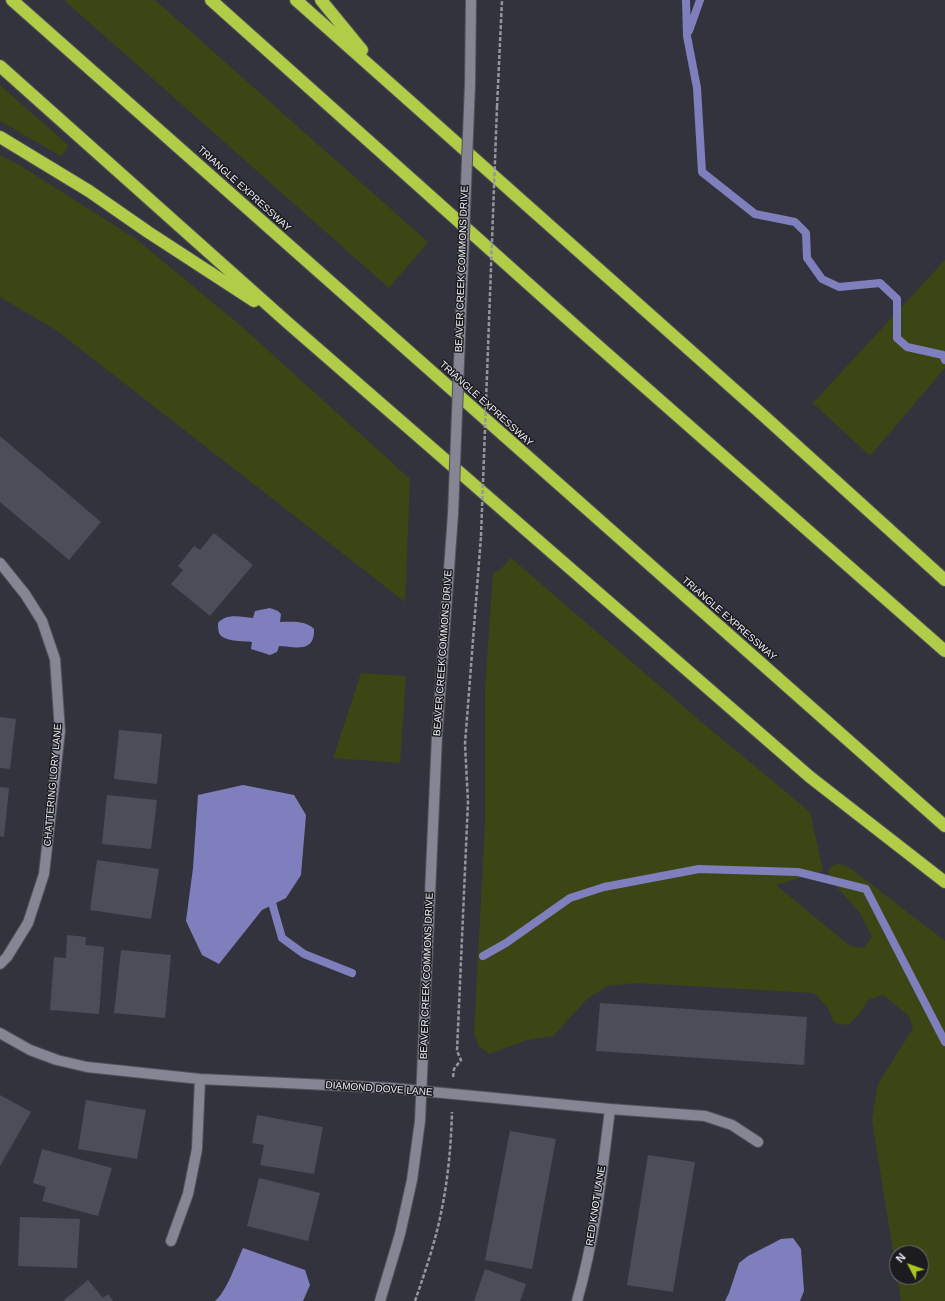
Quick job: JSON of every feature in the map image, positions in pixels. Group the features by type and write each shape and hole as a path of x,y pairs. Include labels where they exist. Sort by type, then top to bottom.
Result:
{"highway":[{"name":"TRIANGLE EXPRESSWAY","path":"12,0 945,826"},
{"path":"211,0 580,330 945,651"},
{"path":"296,0 891,530 945,580"},
{"path":"321,0 384,78"},
{"path":"0,66 288,323 810,777 945,882"},
{"path":"0,137 89,191 148,232 288,323"}],"street":[{"name":"BEAVER CREEK COMMONS DRIVE","path":"380,1301 400,1234 412,1180 417,1151 422,1092 437,736 453,514 470,84 471,0"},
{"name":"CHATTERING LORY LANE","path":"0,563 25,594 42,621 55,659 60,731 44,874 28,923 7,957 0,964"},
{"name":"DIAMOND DOVE LANE","path":"0,1033 30,1050 57,1060 87,1067 200,1079 391,1088 610,1109 705,1116 732,1125 758,1142"},
{"path":"171,1241 188,1194 195,1157 200,1079"},
{"name":"RED KNOT LANE","path":"577,1301 586,1265 598,1202 610,1109"}],"path":[{"path":"454,1069 461,1060 457,1051 468,802 465,744 481,536 502,0"},
{"path":"415,1301 428,1263 441,1212 448,1166 452,1124"}],"green space":[{"path":"64,0 155,0 428,242 389,288"},
{"path":"0,85 69,146 61,156 0,121"},
{"path":"0,155 21,166 136,239 241,326 410,479 405,602 56,330 0,297"},
{"path":"945,260 945,368 870,456 813,403"},
{"path":"511,558 699,720 810,812 823,871 776,885 850,946 864,948 872,937 860,913 828,877 829,868 838,863 850,868 945,941 945,1301 901,1301 898,1285 929,1285 929,1245 892,1245 872,1120 878,1084 913,1028 909,1016 883,995 868,1000 860,1013 848,1025 834,1023 828,1008 814,993 635,983 607,986 588,998 553,1036 527,1040 489,1054 479,1046 474,1033 485,823 485,689 493,573 500,570"},
{"path":"361,673 406,676 400,763 333,758"}],"water":[{"path":"270,608 281,614 280,622 307,624 314,629 311,642 303,647 279,646 277,652 270,655 251,649 252,642 229,640 221,636 219,633 218,623 226,618 234,616 253,618 255,611"},
{"path":"243,785 294,795 306,815 301,875 286,898 262,910 219,964 202,955 186,921 193,868 198,795"},
{"path":"793,1238 801,1249 804,1291 800,1301 725,1301 739,1263 748,1256 781,1239"},
{"path":"243,1248 305,1270 310,1285 303,1301 215,1301 227,1284"}],"building":[{"path":"0,436 101,522 69,560 0,502"},
{"path":"214,533 253,565 210,616 171,584 183,570 178,566 194,546 200,550"},
{"path":"0,717 16,719 10,769 0,768"},
{"path":"119,730 162,734 157,784 114,779"},
{"path":"0,787 9,788 4,837 0,836"},
{"path":"107,795 157,800 151,849 102,844"},
{"path":"97,860 159,869 151,919 90,910"},
{"path":"67,935 86,937 85,945 104,947 99,1014 50,1010 54,957 66,958"},
{"path":"121,950 171,955 165,1018 114,1013"},
{"path":"600,1003 807,1017 804,1065 596,1051"},
{"path":"0,1095 31,1112 0,1166"},
{"path":"86,1100 146,1110 137,1159 78,1149"},
{"path":"257,1115 323,1127 314,1174 260,1165 264,1145 252,1143"},
{"path":"510,1131 556,1139 532,1269 485,1260"},
{"path":"42,1149 112,1168 98,1216 42,1201 46,1187 33,1183"},
{"path":"648,1155 695,1162 673,1292 627,1285"},
{"path":"259,1178 320,1193 308,1241 247,1226"},
{"path":"20,1217 80,1219 77,1268 18,1266"},
{"path":"485,1269 526,1284 520,1301 474,1301"},
{"path":"88,1280 103,1298 108,1294 113,1301 63,1301"}],"waterway":[{"path":"686,0 687,36 697,88 702,172 755,214 795,222 806,233 807,258 822,279 839,287 880,283 897,299 897,338 907,347 943,355 945,360"},
{"path":"689,31 700,0"},
{"path":"483,956 506,943 570,898 604,887 699,869 798,872 866,889 945,1042"},
{"path":"270,896 282,938 304,954 352,973"}]}
